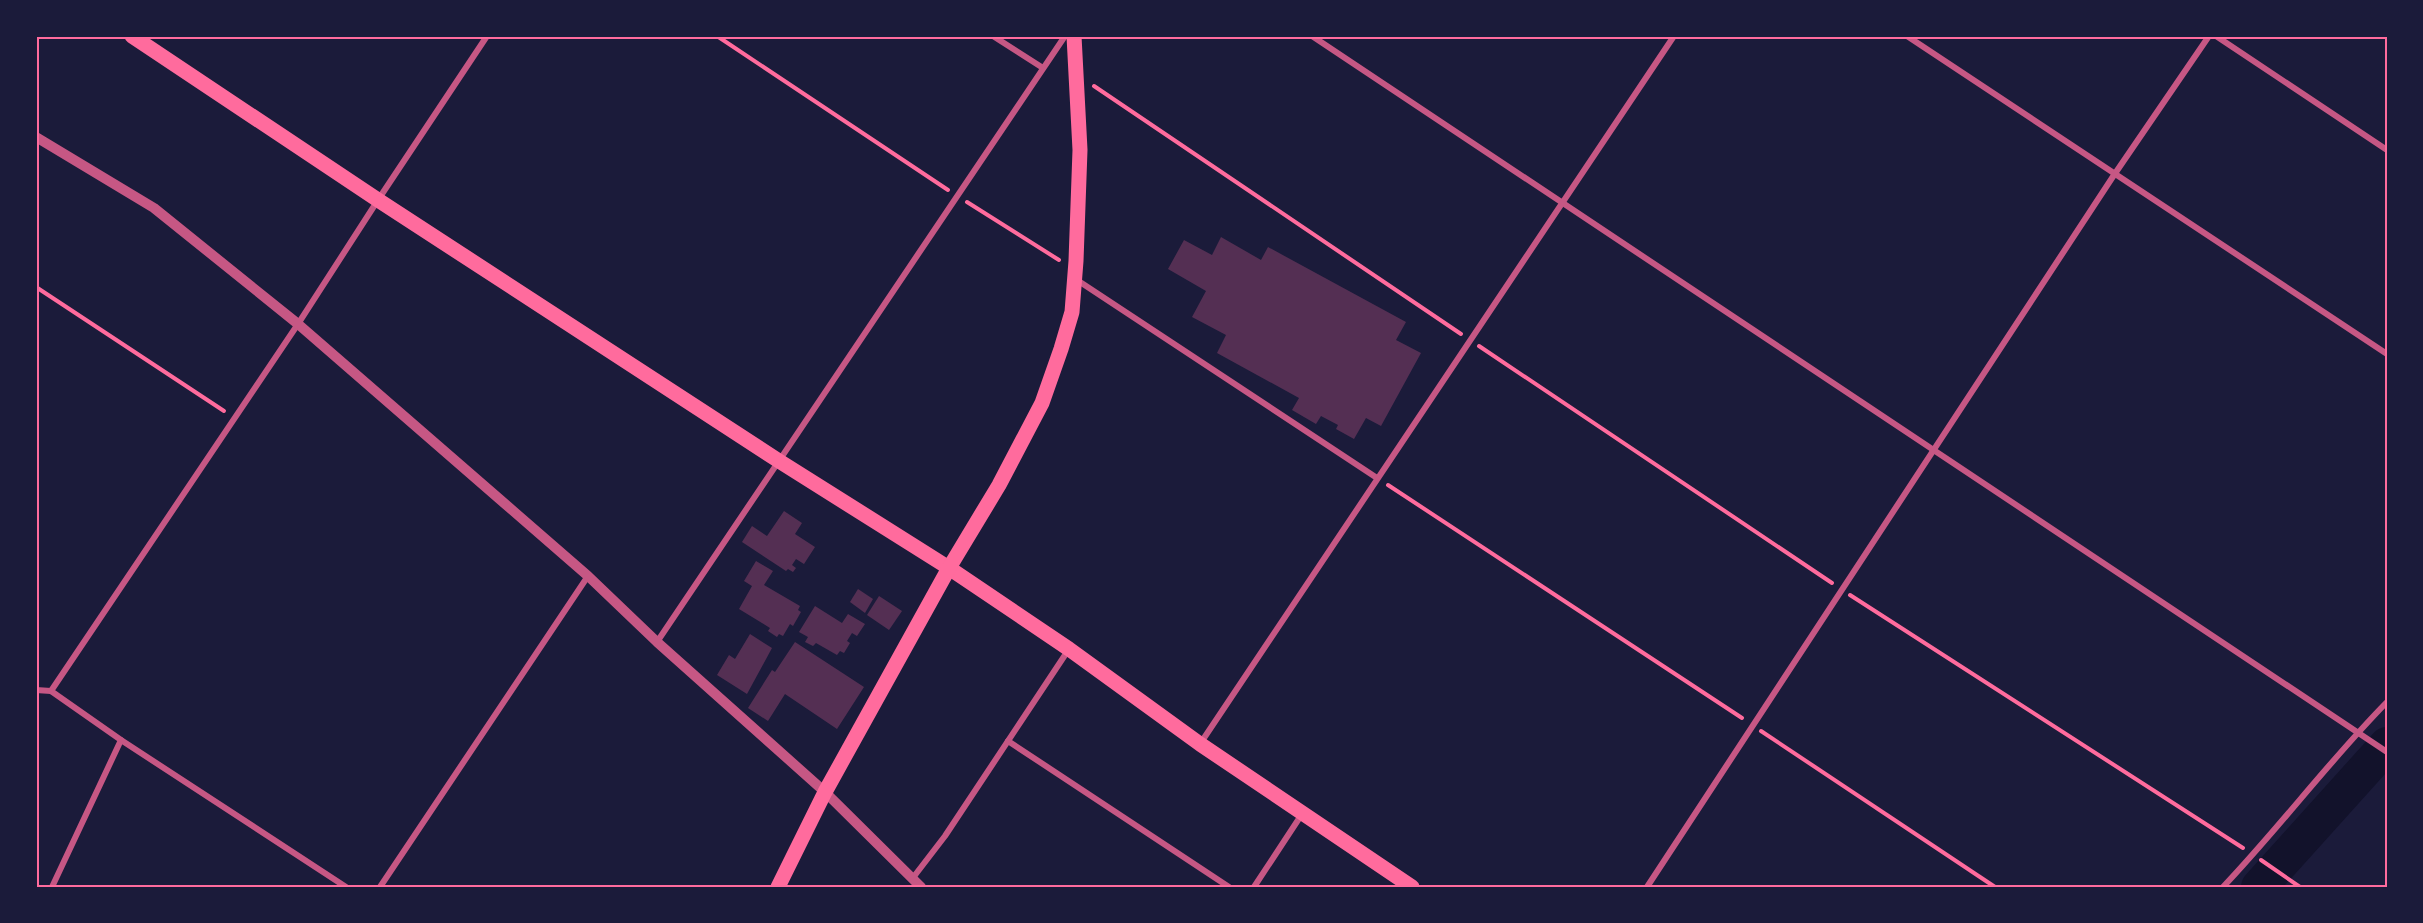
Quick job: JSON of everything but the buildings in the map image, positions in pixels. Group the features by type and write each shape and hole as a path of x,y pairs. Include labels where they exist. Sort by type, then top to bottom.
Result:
{"main road":[{"path":"132,36 378,200 779,461 949,568 1069,649 1200,744 1412,887"},
{"path":"778,887 825,792 949,568 999,484 1042,403 1072,312 1080,150 1074,36"}],"street":[{"path":"51,691 298,324 487,36"},
{"path":"993,36 1043,68"},
{"path":"657,642 1065,36"},
{"path":"1312,36 2387,752"},
{"path":"1200,744 1674,36"},
{"path":"1907,36 2387,354"},
{"path":"1647,887 2114,175 2209,36"},
{"path":"2216,36 2387,150"},
{"path":"36,137 154,208 298,324 588,576 657,642 825,792 917,883 945,836 1069,649"},
{"path":"1075,274 1377,478"},
{"path":"380,887 588,576"},
{"path":"36,690 51,691 121,740 345,887"},
{"path":"2223,887 2357,733 2387,702"},
{"path":"52,887 121,740"},
{"path":"1008,741 1229,887"},
{"path":"1254,887 1302,814"}],"path":[{"path":"717,36 1075,274"},
{"path":"1076,74 1842,590 2300,887"},
{"path":"36,287 235,418"},
{"path":"1377,478 1995,887"}],"waterway":[{"path":"2259,887 2387,745"}]}
